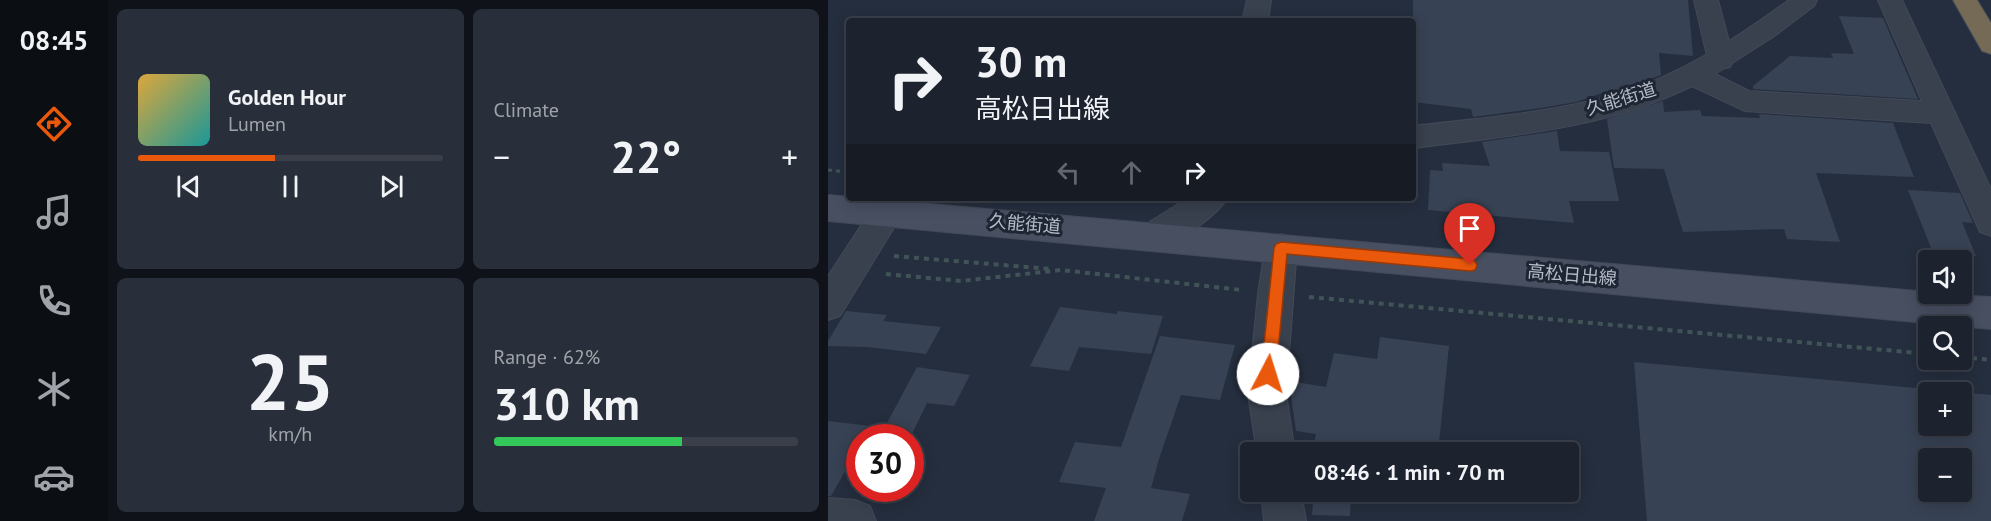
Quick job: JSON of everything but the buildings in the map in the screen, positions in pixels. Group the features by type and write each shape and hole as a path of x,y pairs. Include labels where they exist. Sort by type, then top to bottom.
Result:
{"highway":[{"path":"1965,0 1991,45"}],"main road":[{"name":"久能街道","path":"828,208 892,205 1154,236"},
{"name":"高松日出線","path":"1154,236 1991,313"}],"street":[{"path":"1255,18 1259,0"},
{"path":"1706,0 1721,60"},
{"name":"久能街道","path":"1416,137 1545,119 1624,102 1721,60 1775,24 1805,0"},
{"path":"1890,0 1991,223"},
{"path":"1690,73 1745,101 1941,112"},
{"path":"1154,236 1188,216 1207,201"},
{"path":"828,305 892,205"},
{"path":"1274,442 1267,394 1281,248"},
{"path":"1283,502 1286,521"},
{"path":"828,518 855,521"}],"path":[{"path":"828,170 846,172"},
{"path":"892,256 973,265 1061,270 1275,294 1918,353"},
{"path":"881,274 961,281 1061,270"},
{"path":"1972,358 1991,360"}],"route":[{"path":"1268,374 1281,248 1470,265"}]}
